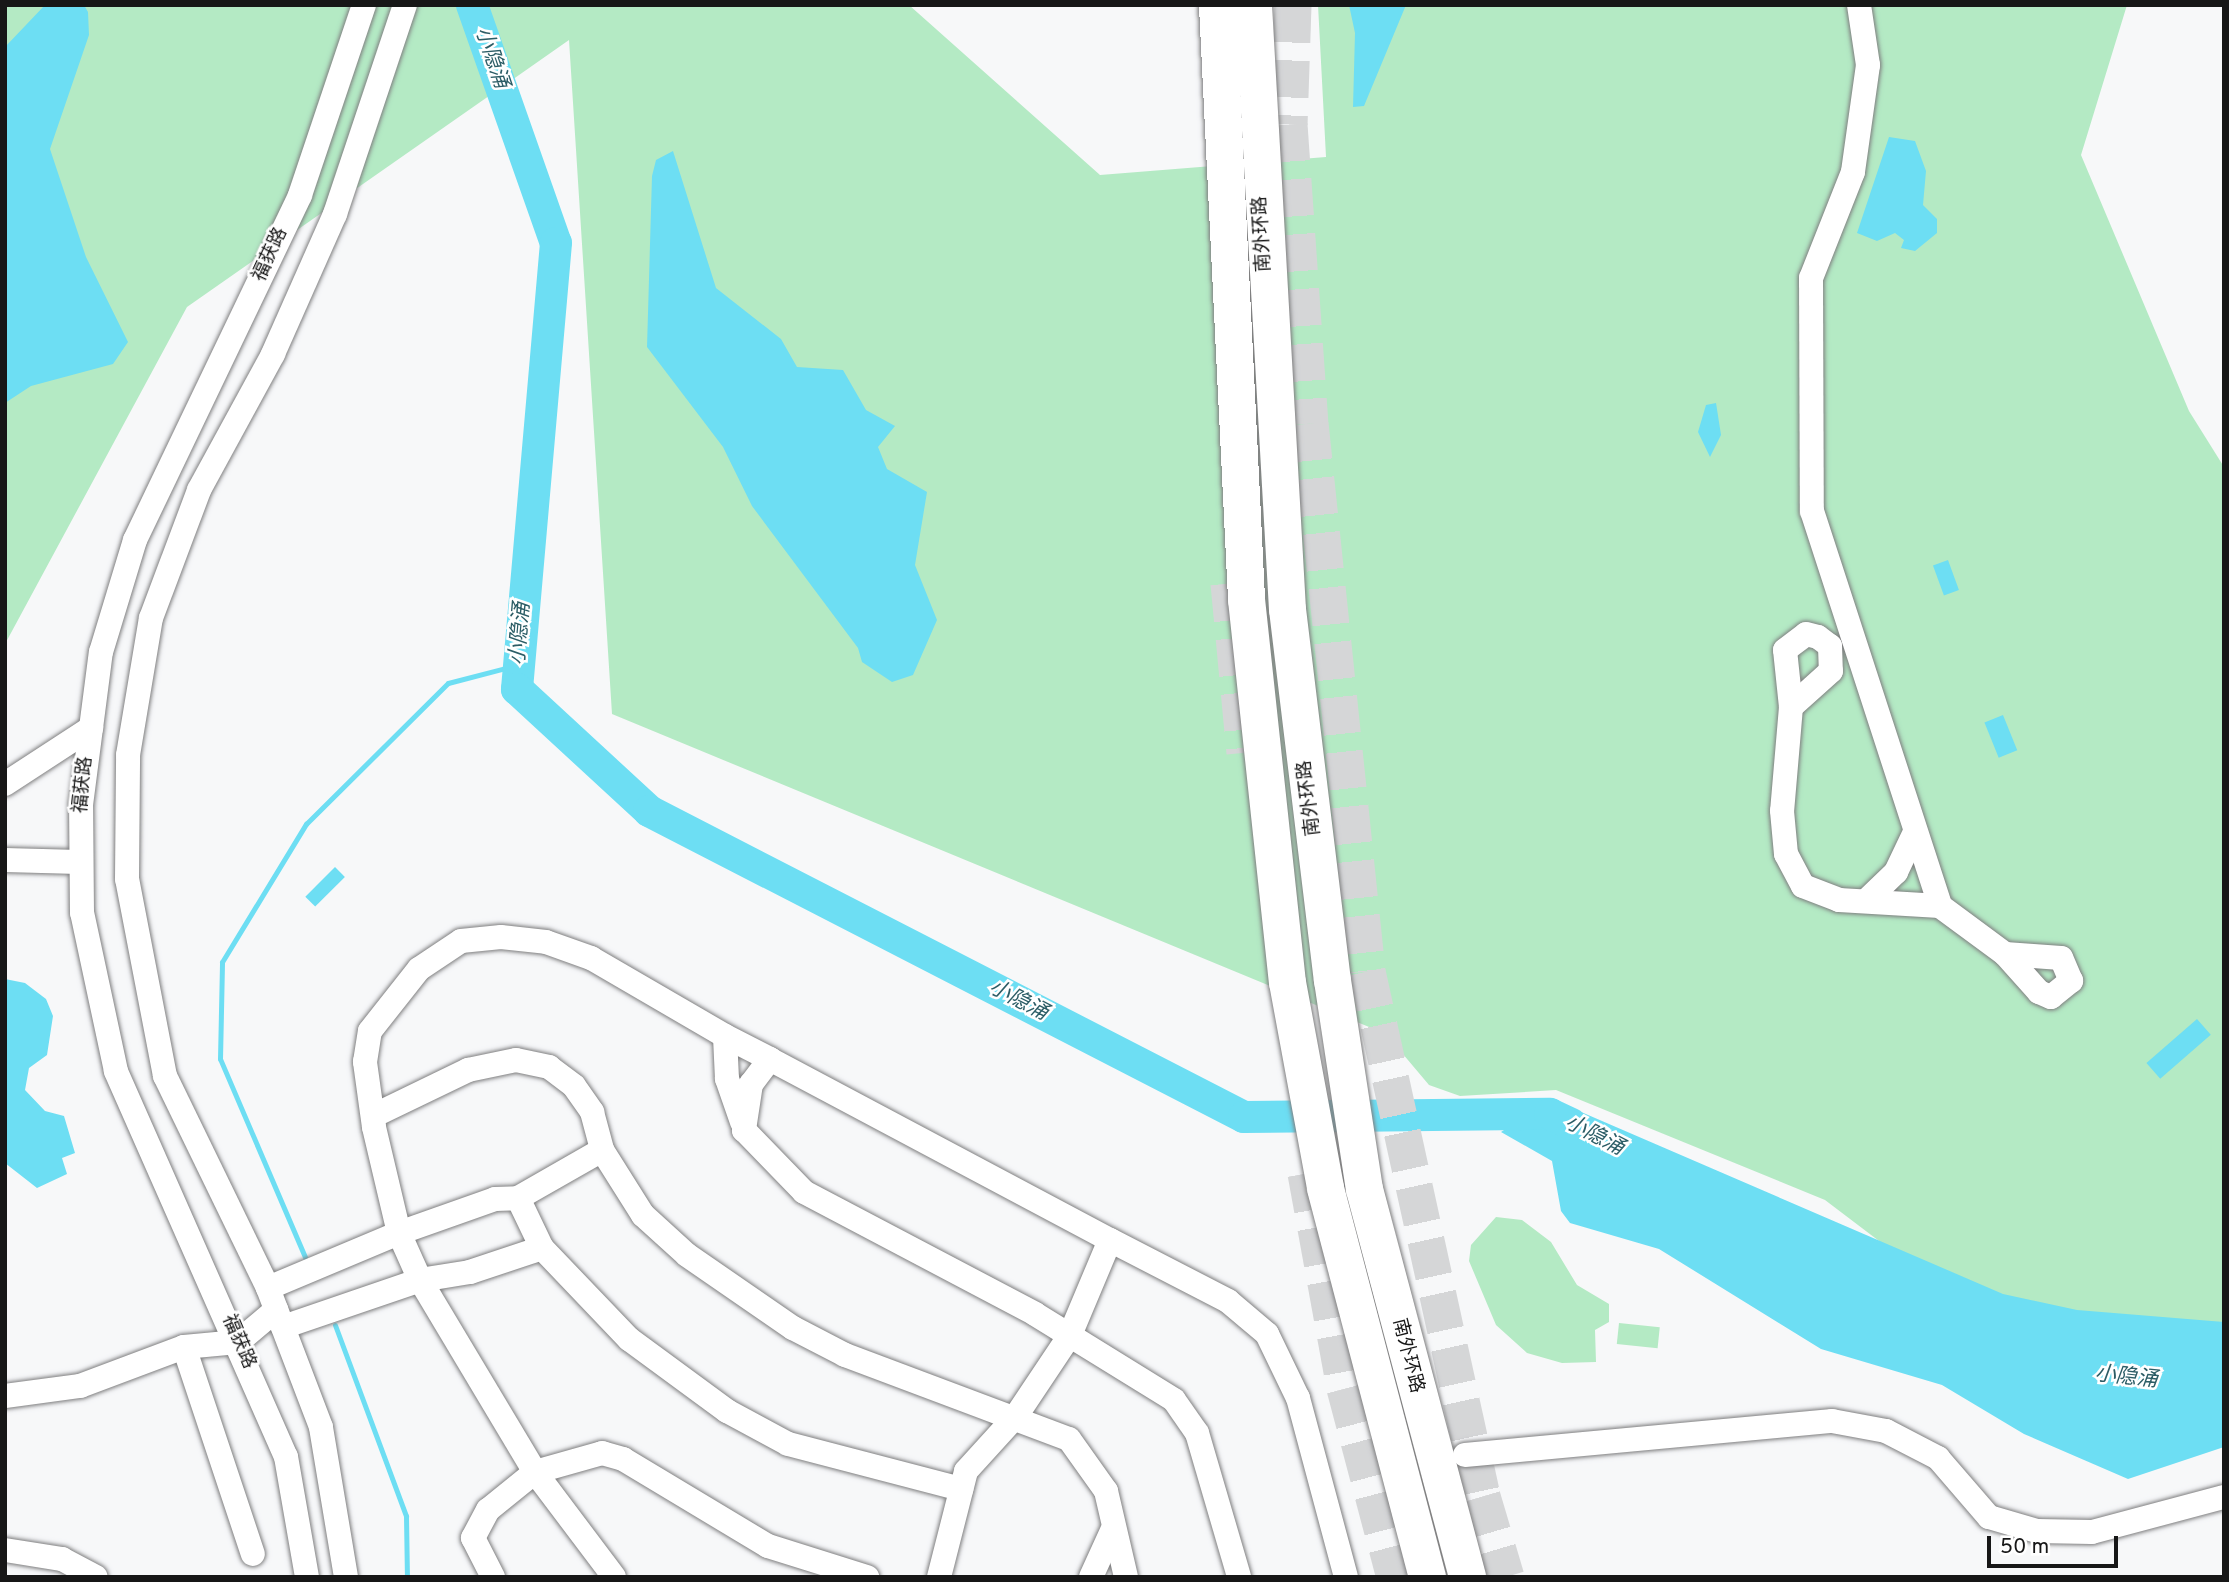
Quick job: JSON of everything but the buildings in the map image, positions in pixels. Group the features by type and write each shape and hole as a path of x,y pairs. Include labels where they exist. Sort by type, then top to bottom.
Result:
{"highway":[{"path":"1201,5 1220,79"},
{"name":"南外环路","path":"1217,5 1246,599 1287,982 1325,1188 1427,1577"},
{"name":"南外环路","path":"1253,5 1287,609 1332,981 1364,1189 1467,1577"},
{"path":"1256,82 1267,5"}],"street":[{"name":"福获路","path":"307,1577 286,1457 238,1342 116,1071 82,913 79,862 101,652 135,540 300,195 364,5"},
{"path":"346,1577 321,1427 276,1308 165,1076 127,879 128,755 151,618 200,489 273,354 335,214 405,5"},
{"path":"1859,5 1868,65 1853,172 1811,278 1812,511 1914,834 1940,906"},
{"path":"1791,709 1782,810 1786,854 1803,886 1839,900 1940,906 2005,954"},
{"path":"5,784 91,728"},
{"path":"1866,901 1896,872 1914,834"},
{"path":"5,860 79,862"},
{"path":"614,1577 535,1472 420,1280 399,1233 373,1116 365,1062 370,1031 419,969 461,941 501,937 545,942 591,958 725,1036 1228,1301 1267,1334 1298,1398 1346,1577"},
{"path":"725,1036 727,1079 744,1130 804,1192 1070,1335 1174,1400 1197,1433 1239,1577"},
{"path":"744,1130 751,1084 769,1059"},
{"path":"373,1116 468,1070 516,1060 549,1067 574,1086 592,1112 602,1150 643,1215 746,1299 845,1355 1016,1416 1069,1439 1093,1467 1106,1491 1112,1531 1126,1577"},
{"path":"5,1396 80,1386 184,1347 238,1342 276,1308 399,1233 495,1199 518,1198 602,1150"},
{"path":"518,1198 542,1248 629,1339 727,1410 788,1444 961,1489"},
{"path":"938,1577 966,1471 1016,1416 1070,1335 1110,1240"},
{"path":"276,1308 470,1272 542,1248"},
{"path":"184,1347 253,1554"},
{"path":"1465,1455 1832,1421 1886,1431 1938,1458 1989,1517 2037,1531 2092,1532 2224,1497"},
{"path":"493,1577 473,1538 488,1510 535,1472 602,1453 623,1460 768,1546 867,1577"},
{"path":"1091,1577 1112,1531"},
{"path":"5,1550 62,1559 96,1577"}],"green space":[{"path":"5,5 909,5 1100,175 1326,157 1318,5 2127,5 2081,155 2189,411 2224,467 2224,1339 2063,1339 1912,1266 1825,1200 1556,1090 1460,1096 1429,1085 1386,1034 612,714 569,40 187,307 5,644"},
{"path":"1496,1217 1522,1220 1551,1242 1577,1285 1609,1304 1609,1322 1595,1330 1596,1362 1562,1363 1527,1353 1496,1325 1469,1261 1471,1245"},
{"path":"1619,1323 1660,1327 1658,1348 1617,1344"}],"water":[{"path":"45,5 84,5 88,12 89,35 50,149 86,257 128,342 113,364 31,386 5,403 5,47"},
{"path":"1349,5 1406,5 1364,106 1353,107 1355,33"},
{"path":"1889,137 1915,141 1926,171 1923,205 1937,219 1937,233 1915,251 1901,248 1904,240 1895,233 1877,241 1857,233"},
{"path":"673,151 716,288 781,339 797,367 843,370 866,410 895,426 878,447 887,469 927,492 915,565 937,620 913,675 892,682 862,662 858,648 752,506 723,447 647,347 652,176 656,160"},
{"path":"1716,403 1721,435 1710,457 1698,432 1706,405"},
{"path":"1948,560 1959,590 1944,596 1933,565"},
{"path":"2003,715 2017,750 1999,758 1984,722"},
{"path":"335,867 345,877 315,907 305,897"},
{"path":"5,979 25,983 46,999 53,1016 47,1055 29,1068 25,1090 45,1111 64,1116 75,1153 62,1158 67,1174 37,1188 5,1163"},
{"path":"2197,1019 2211,1035 2160,1079 2146,1063"},
{"path":"1551,1099 2003,1294 2077,1310 2224,1322 2224,1447 2128,1479 2024,1434 1942,1385 1821,1349 1659,1249 1570,1223 1561,1211 1552,1161 1501,1132"}],"waterway":[{"name":"小隐涌","path":"472,5 556,243 517,689 649,811 1244,1117 1550,1114 1571,1124"},
{"path":"305,1257 220,1059 222,962 306,824 448,683 517,665"},
{"path":"335,1325 406,1516 407,1577"}],"tunnel":[{"path":"1293,5 1289,124 1310,423 1367,971 1482,1496 1506,1577"},
{"path":"1229,583 1245,752"},
{"path":"1306,1173 1345,1388 1395,1577"}]}
